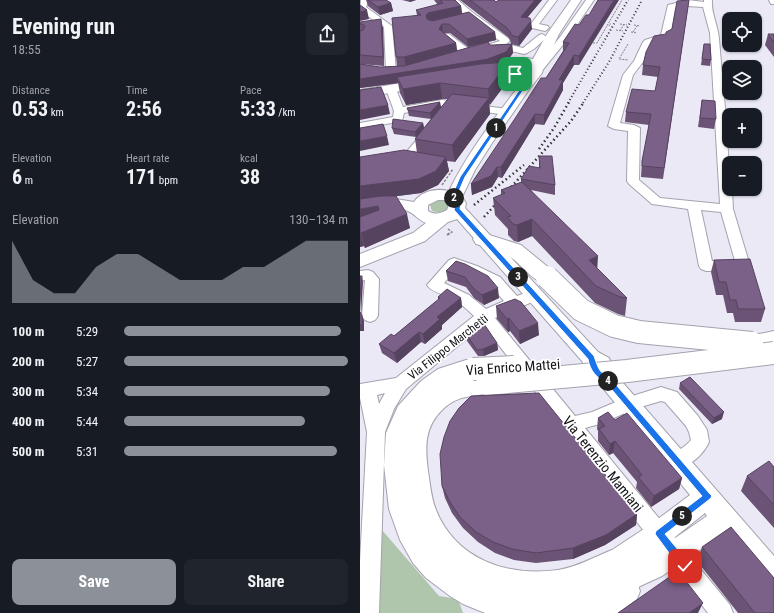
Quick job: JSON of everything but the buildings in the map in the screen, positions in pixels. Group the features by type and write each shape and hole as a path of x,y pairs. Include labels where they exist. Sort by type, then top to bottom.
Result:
{"highway":[{"path":"480,235 514,250 547,277 582,310 595,318 618,327 640,332 763,342"},
{"name":"Via Enrico Mattei","path":"627,572 595,596 545,606 526,607 489,599 471,592 456,582 437,567 419,548 412,537 407,522 400,487 397,451 397,436 405,418 420,398 435,382 446,375 459,370 616,360 763,342"},
{"name":"Via Enrico Mattei","path":"627,572 594,575 574,583 547,588 525,588 490,580 474,573 454,558 440,544 430,530 423,516 418,496 413,440 418,422 426,410 444,394 465,386 627,372 774,354"}],"main road":[{"path":"360,261 419,237 446,208 457,170 507,112 517,71 554,33 565,0"},
{"path":"517,71 530,81 554,33 576,0"},
{"path":"477,75 517,71 530,62 536,69"},
{"path":"360,94 436,82"},
{"path":"401,244 417,229 420,204 424,200 446,208 480,235 591,358 593,367 602,377 610,382 774,576"},
{"path":"360,207 397,202 406,204 430,219 446,208"},
{"path":"662,546 707,496"},
{"path":"662,546 725,518"},
{"name":"Via Enrico Mattei","path":"627,572 662,546"}],"street":[{"path":"365,0 360,8 388,26 391,54 390,71"},
{"path":"453,0 504,40 504,42 466,57"},
{"path":"553,0 535,24 554,33 578,26 589,16 595,7 592,0"},
{"path":"554,33 563,27 582,0"},
{"path":"578,26 584,12 592,0"},
{"path":"694,206 706,266 743,266 727,209 714,33 707,10 707,2 688,3 671,7 665,37 648,42 638,62 628,75 614,126 634,128 633,180 656,201 727,209"},
{"path":"554,33 584,12"},
{"path":"459,19 472,16"},
{"path":"536,69 557,47 554,33"},
{"path":"446,36 466,57"},
{"path":"453,57 466,57 498,48 511,48 517,71"},
{"path":"391,89 402,117"},
{"path":"360,126 402,117 435,103 507,112"},
{"path":"443,114 452,104"},
{"path":"407,159 435,125 421,123"},
{"path":"360,166 407,159 422,162"},
{"name":"Via Terenzio Mamiani","path":"514,302 495,281 454,263 434,285 464,297 484,316 570,424 662,546 719,612"},
{"path":"360,276 368,275 372,279 370,316"},
{"name":"Via Filippo Marchetti","path":"364,391 400,384 484,316 514,302 534,295"},
{"path":"365,601 376,432 389,402 400,384"},
{"path":"364,391 376,432"},
{"path":"570,424 594,419 629,404 661,394 671,397 698,430 700,442 694,450 678,461"},
{"path":"597,613 628,592 627,572"}],"path":[{"path":"609,26 622,0"},
{"path":"611,12 615,13"},
{"path":"593,43 597,43 611,22"},
{"path":"620,24 627,25"},
{"path":"620,31 624,24"},
{"path":"633,32 636,25 640,26"},
{"path":"616,30 623,31"},
{"path":"631,32 637,33"},
{"path":"628,44 619,58 638,62"},
{"path":"447,169 457,170"},
{"path":"447,236 452,232 446,208 446,181 457,170"}],"green space":[{"path":"438,201 448,203 449,209 441,213 432,211 430,205"},
{"path":"375,522 439,596 458,599 463,613 374,613"}],"railway":[{"path":"568,103 628,0"},
{"path":"583,103 609,62 642,0"},
{"path":"539,149 554,128 569,102"},
{"path":"484,217 571,121 584,102"},
{"path":"474,205 524,165"}],"route":[{"path":"515,74 521,77 522,89 463,177 453,198 458,204 457,210 591,358 593,367 602,377 610,382 707,496 659,534 685,566"}]}
